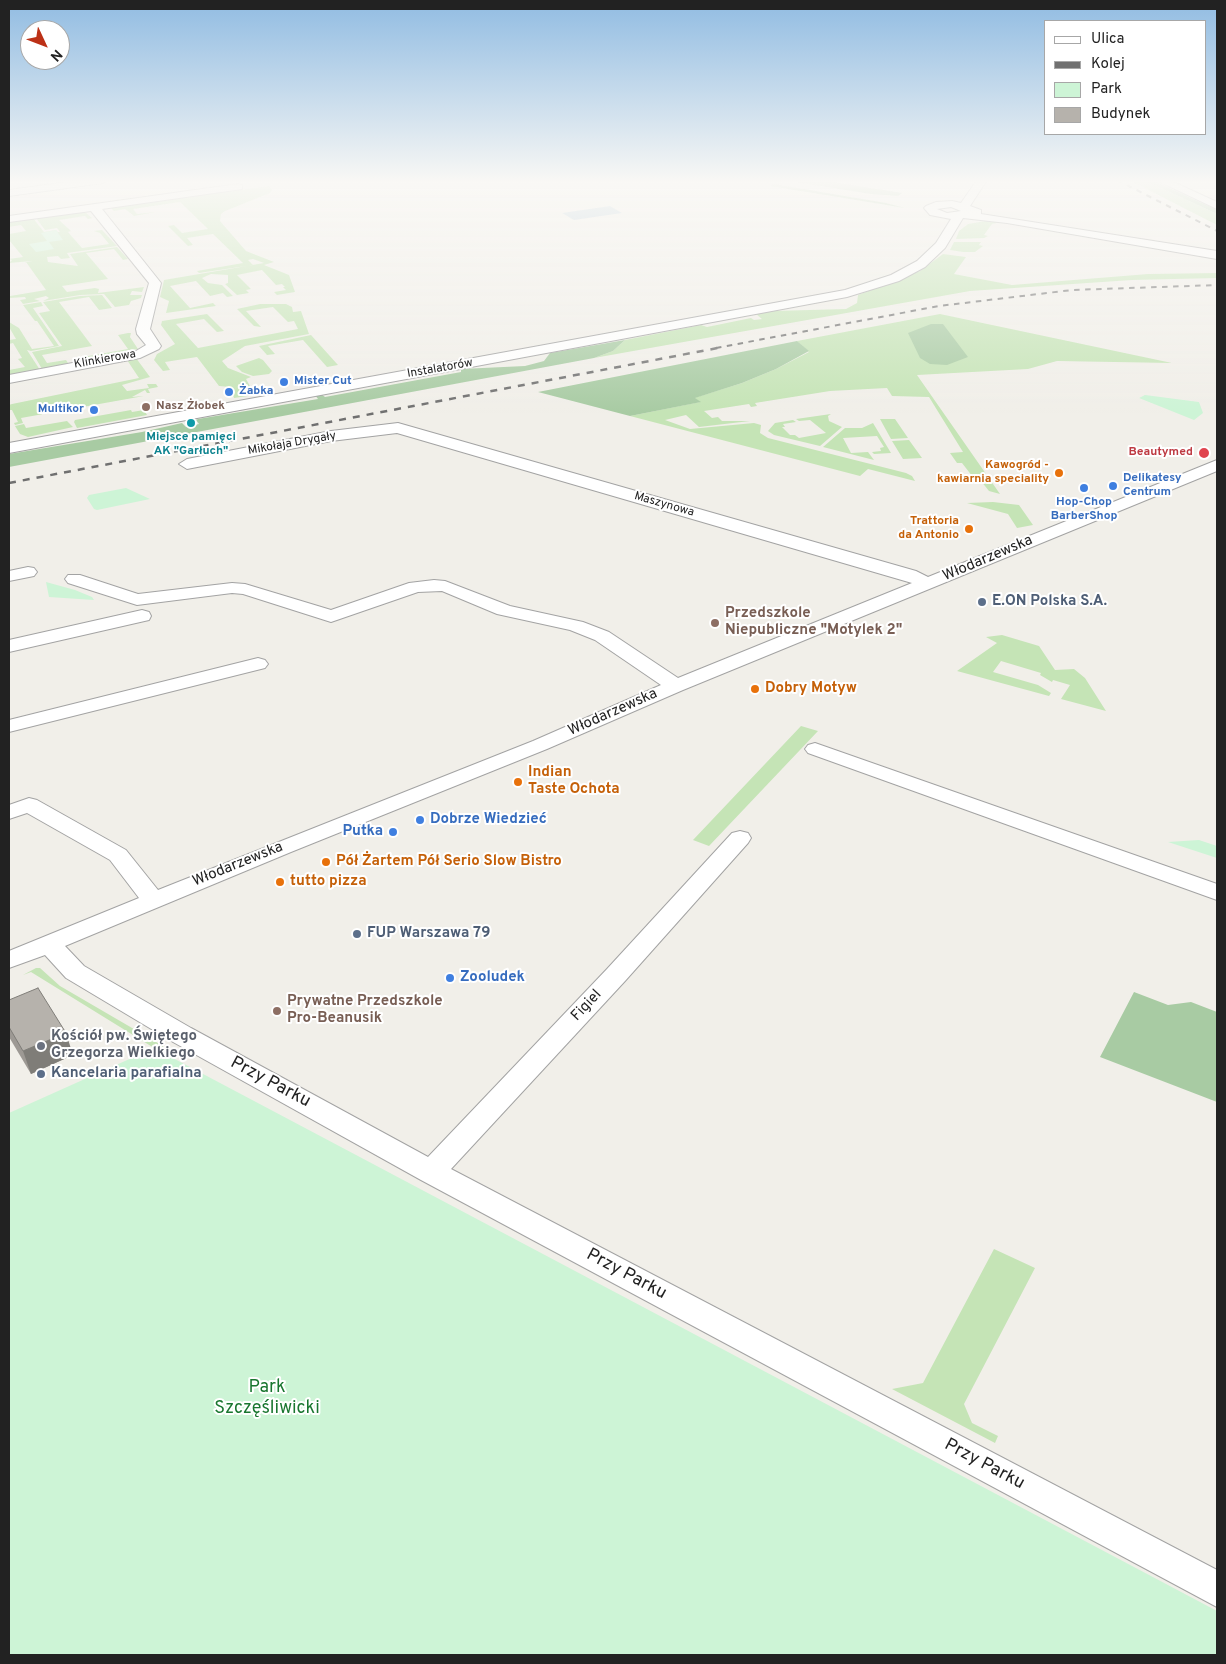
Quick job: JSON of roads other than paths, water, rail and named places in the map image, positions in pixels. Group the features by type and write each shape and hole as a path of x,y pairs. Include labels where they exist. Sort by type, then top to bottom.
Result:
{"street":[{"name":"Klinkierowa","path":"9,379 140,354 154,346 144,334 143,329 155,285 152,277 136,258"},
{"name":"Instalatorów","path":"10,445 783,307 871,286 895,278 921,264 928,258"},
{"name":"Mikołaja Drygały","path":"187,464 323,438 384,428 398,428"},
{"name":"Maszynowa","path":"398,428 910,575 929,584"},
{"name":"Włodarzewska","path":"9,960 153,900 540,745 676,686 929,584 1217,464"},
{"path":"9,576 28,572"},
{"path":"74,579 137,600 232,588 246,589 331,616 416,587 434,584 445,586 504,610 576,626 602,636 676,686"},
{"path":"9,646 142,616"},
{"path":"9,726 258,664"},
{"path":"815,749 1217,892"},
{"path":"9,795 19,809 118,855 153,900"},
{"name":"Figiel","path":"431,1172 616,975 740,838"},
{"name":"Przy Parku","path":"49,943 68,968 93,985 431,1172 1217,1589"}],"railway":[{"path":"716,348 939,306 1072,290 1217,285"},
{"path":"9,483 723,347"}],"place":[{"name":"Mister Cut","path":"284,382"},
{"name":"Żabka","path":"229,392"},
{"name":"Nasz Żłobek","path":"146,407"},
{"name":"Multikor","path":"94,410"},
{"name":"Miejsce pamięci AK \"Garłuch\"","path":"191,423"},
{"name":"Beautymed","path":"1204,453"},
{"name":"Kawogród - kawiarnia speciality","path":"1059,473"},
{"name":"Delikatesy Centrum","path":"1113,486"},
{"name":"Hop-Chop BarberShop","path":"1084,488"},
{"name":"Trattoria da Antonio","path":"969,529"},
{"name":"E.ON Polska S.A.","path":"982,602"},
{"name":"Przedszkole Niepubliczne \"Motylek 2\"","path":"715,623"},
{"name":"Dobry Motyw","path":"755,689"},
{"name":"Indian Taste Ochota","path":"518,782"},
{"name":"Dobrze Wiedzieć","path":"420,820"},
{"name":"Putka","path":"393,832"},
{"name":"Pół Żartem Pół Serio Slow Bistro","path":"326,862"},
{"name":"tutto pizza","path":"280,882"},
{"name":"FUP Warszawa 79","path":"357,934"},
{"name":"Zooludek","path":"450,978"},
{"name":"Prywatne Przedszkole Pro-Beanusik","path":"277,1011"},
{"name":"Kościół pw. Świętego Grzegorza Wielkiego","path":"41,1046"},
{"name":"Kancelaria parafialna","path":"41,1074"}],"park label":[{"name":"Park Szczęśliwicki","path":"267,1398"}]}
